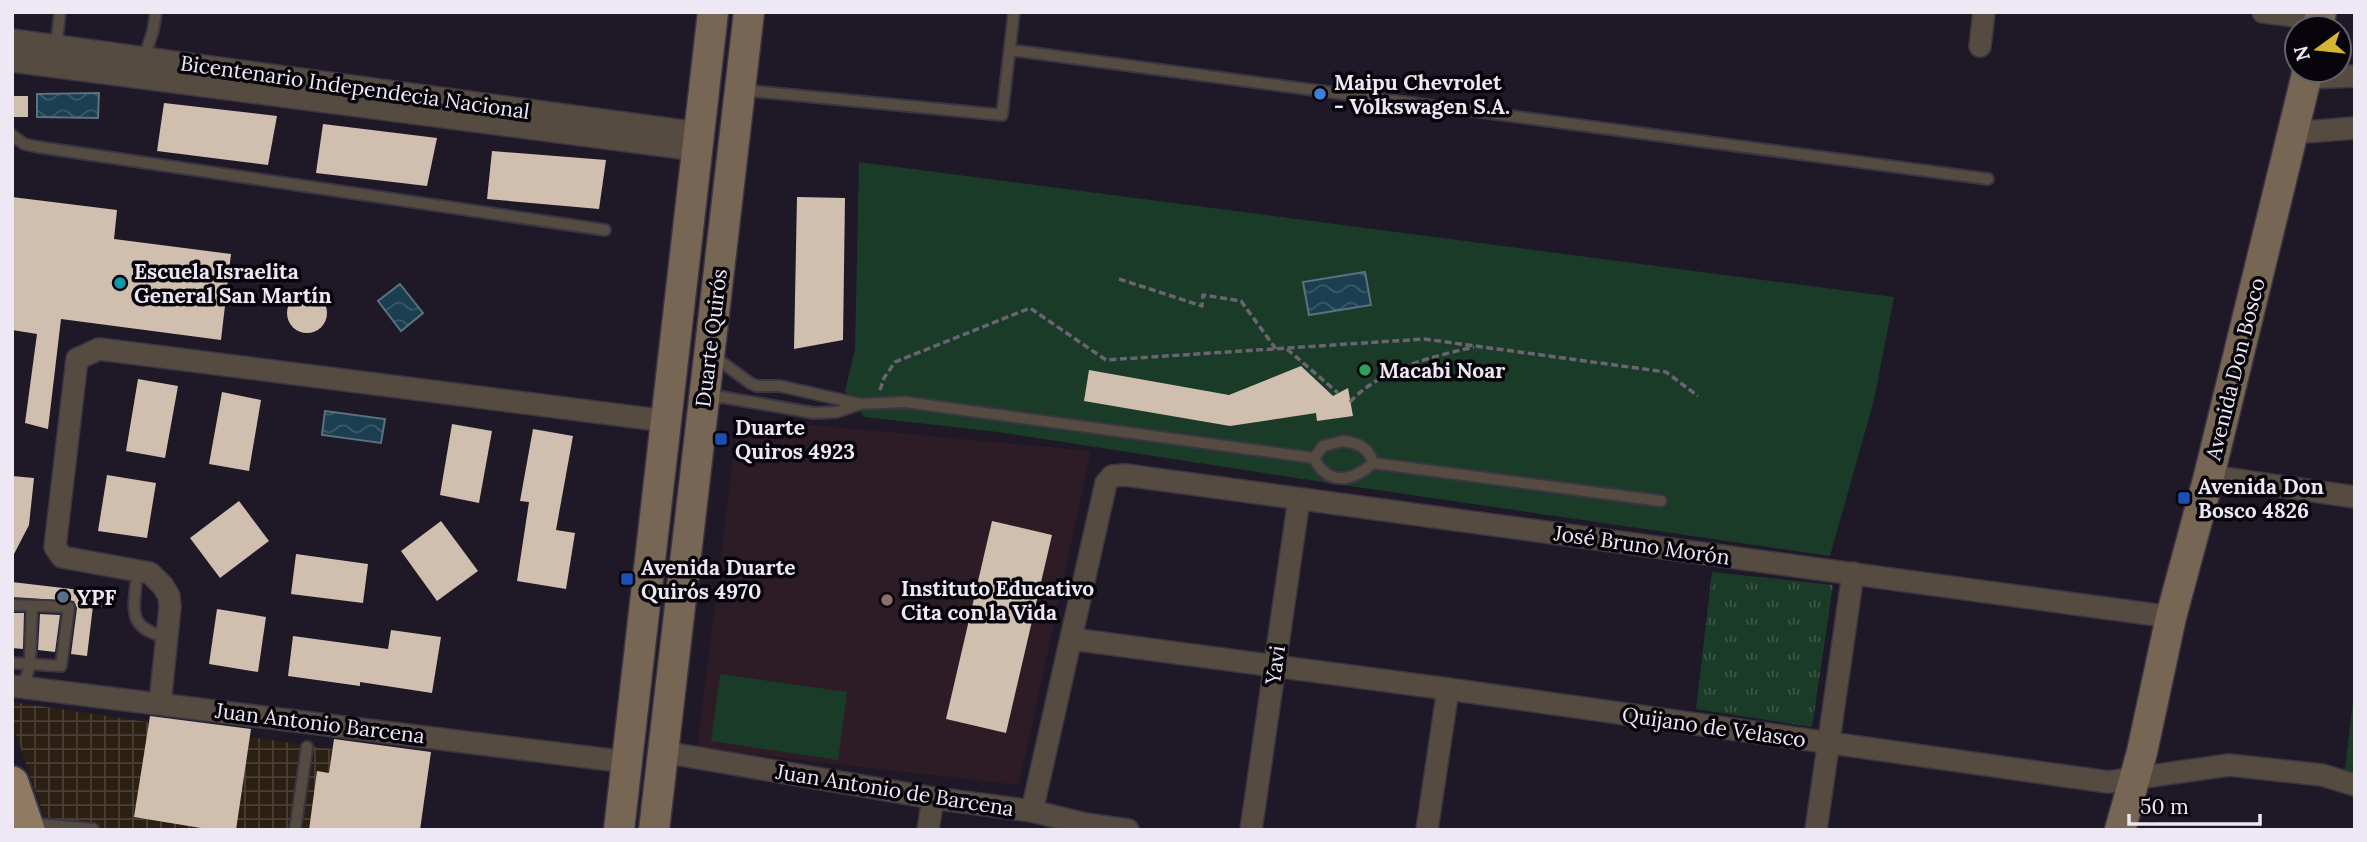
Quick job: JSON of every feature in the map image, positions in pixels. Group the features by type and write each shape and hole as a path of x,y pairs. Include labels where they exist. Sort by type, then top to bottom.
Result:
{"main road":[{"name":"Duarte Quirós","path":"619,830 713,12"},
{"name":"Duarte Quirós","path":"654,830 749,12"},
{"name":"Avenida Don Bosco","path":"2120,830 2142,752 2171,617 2209,476 2305,84"},
{"path":"12,783 27,826"}],"street":[{"path":"1980,46 1984,12"},
{"path":"2263,12 2283,15"},
{"name":"Bicentenario Independecia Nacional","path":"12,40 55,57 79,71 697,142"},
{"name":"Bicentenario Independecia Nacional","path":"12,61 55,57 144,58 697,142"},
{"path":"79,71 144,58"},
{"path":"2292,133 2355,128"},
{"path":"160,703 169,596 158,579 150,573 62,557 55,547 78,359 85,354 99,349 666,421"},
{"name":"José Bruno Morón","path":"1072,639 1106,483 1112,476 1125,475 2171,617"},
{"path":"2209,476 2355,496"},
{"name":"Yavi","path":"1251,830 1299,499"},
{"path":"1816,830 1853,573"},
{"path":"1032,811 1072,639"},
{"name":"Quijano de Velasco","path":"1072,639 2108,782 2229,765 2322,775 2355,785"},
{"name":"Juan Antonio Barcena","path":"21,687 627,762"},
{"path":"1427,830 1448,689"},
{"name":"Juan Antonio de Barcena","path":"663,751 933,798 1032,811 1084,827 1128,830"},
{"path":"929,830 933,798"}],"lane":[{"path":"55,57 60,12"},
{"path":"144,58 156,12"},
{"path":"738,90 1002,115 1014,12"},
{"path":"1010,50 1988,179"},
{"path":"12,135 24,144 38,147 605,230"},
{"path":"710,353 750,383 780,386 860,404"},
{"path":"704,403 722,397 814,413 837,412 876,402 905,402 1314,458"},
{"path":"1314,458 1323,446 1343,441 1357,443 1363,447 1371,455 1373,463"},
{"path":"1314,458 1321,471 1331,477 1348,477 1361,473 1373,463 1661,501"},
{"path":"136,584 133,612 136,620 145,629 167,638"},
{"path":"12,605 69,607 61,666 12,663"},
{"path":"21,687 30,664 32,606"},
{"path":"295,830 307,747"},
{"path":"27,826 95,829"}],"path":[{"path":"1119,279 1202,306 1203,295 1241,302 1276,349"},
{"path":"876,402 884,378 895,362 1030,308 1107,360 1424,339 1666,372 1698,396"},
{"path":"1350,402 1362,390 1391,373 1429,358 1478,346"},
{"path":"1286,348 1338,393"}],"shaded area":[{"name":"Instituto Educativo Cita con la Vida","path":"738,418 1091,451 1019,785 697,748"},
{"path":"12,702 386,757 378,830 49,830 12,723"}],"green space":[{"name":"Macabi Noar","path":"859,162 1894,297 1874,400 1830,556 998,432 864,417 845,391 855,349"},
{"path":"1712,572 1833,585 1812,727 1696,709"},
{"path":"720,674 847,692 838,760 711,741"},
{"path":"2355,685 2355,774 2345,769"}],"water":[{"path":"99,93 98,118 37,117 37,94"},
{"path":"1365,272 1371,305 1309,315 1303,282"},
{"path":"400,284 423,313 401,331 378,301"},
{"path":"325,411 385,419 381,443 322,435"}],"building":[{"path":"12,96 28,96 28,117 12,117"},
{"path":"164,103 277,116 268,165 157,151"},
{"path":"323,124 437,138 427,186 316,173"},
{"path":"492,151 606,160 599,209 487,199"},
{"name":"Escuela Israelita General San Martín","path":"12,197 117,210 114,239 231,254 221,340 61,319 48,429 25,423 37,334 12,330"},
{"path":"797,197 845,198 843,340 794,349"},
{"path":"307,293 315,294 321,299 326,305 326,321 321,327 315,332 307,333 299,332 293,327 288,321 287,313 288,305 293,299 299,294"},
{"path":"1301,366 1333,396 1348,388 1353,416 1317,421 1316,413 1230,426 1084,401 1089,370 1229,395"},
{"path":"138,379 178,386 165,458 126,451"},
{"path":"222,392 261,400 249,471 209,464"},
{"path":"452,424 492,431 479,503 440,495"},
{"path":"533,429 573,436 556,530 575,533 566,589 517,581 529,502 520,501"},
{"path":"107,475 156,483 147,538 98,531"},
{"path":"12,476 34,478 29,525 12,558"},
{"path":"239,501 269,541 220,578 190,538"},
{"path":"441,521 478,571 437,601 401,551"},
{"path":"992,521 1052,535 1006,733 946,719"},
{"path":"296,554 368,564 363,603 291,594"},
{"name":"YPF","path":"12,582 114,594 113,608 93,606 87,656 71,654 77,608 74,601 12,597"},
{"path":"217,609 266,617 258,672 209,664"},
{"path":"12,613 24,613 23,649 12,648"},
{"path":"40,614 60,615 55,652 38,650"},
{"path":"391,630 441,637 432,693 360,682 360,686 288,676 293,636 388,649"},
{"path":"150,716 251,729 236,830 213,830 134,817"},
{"path":"334,739 431,752 420,830 309,830 317,771 329,773"}],"place":[{"name":"Maipu Chevrolet - Volkswagen S.A.","path":"1320,94"},
{"name":"Escuela Israelita General San Martín","path":"120,283"},
{"name":"Macabi Noar","path":"1365,370"},
{"name":"Duarte Quiros 4923","path":"721,439"},
{"name":"Avenida Don Bosco 4826","path":"2184,498"},
{"name":"Avenida Duarte Quirós 4970","path":"627,579"},
{"name":"YPF","path":"63,597"},
{"name":"Instituto Educativo Cita con la Vida","path":"887,600"}]}
